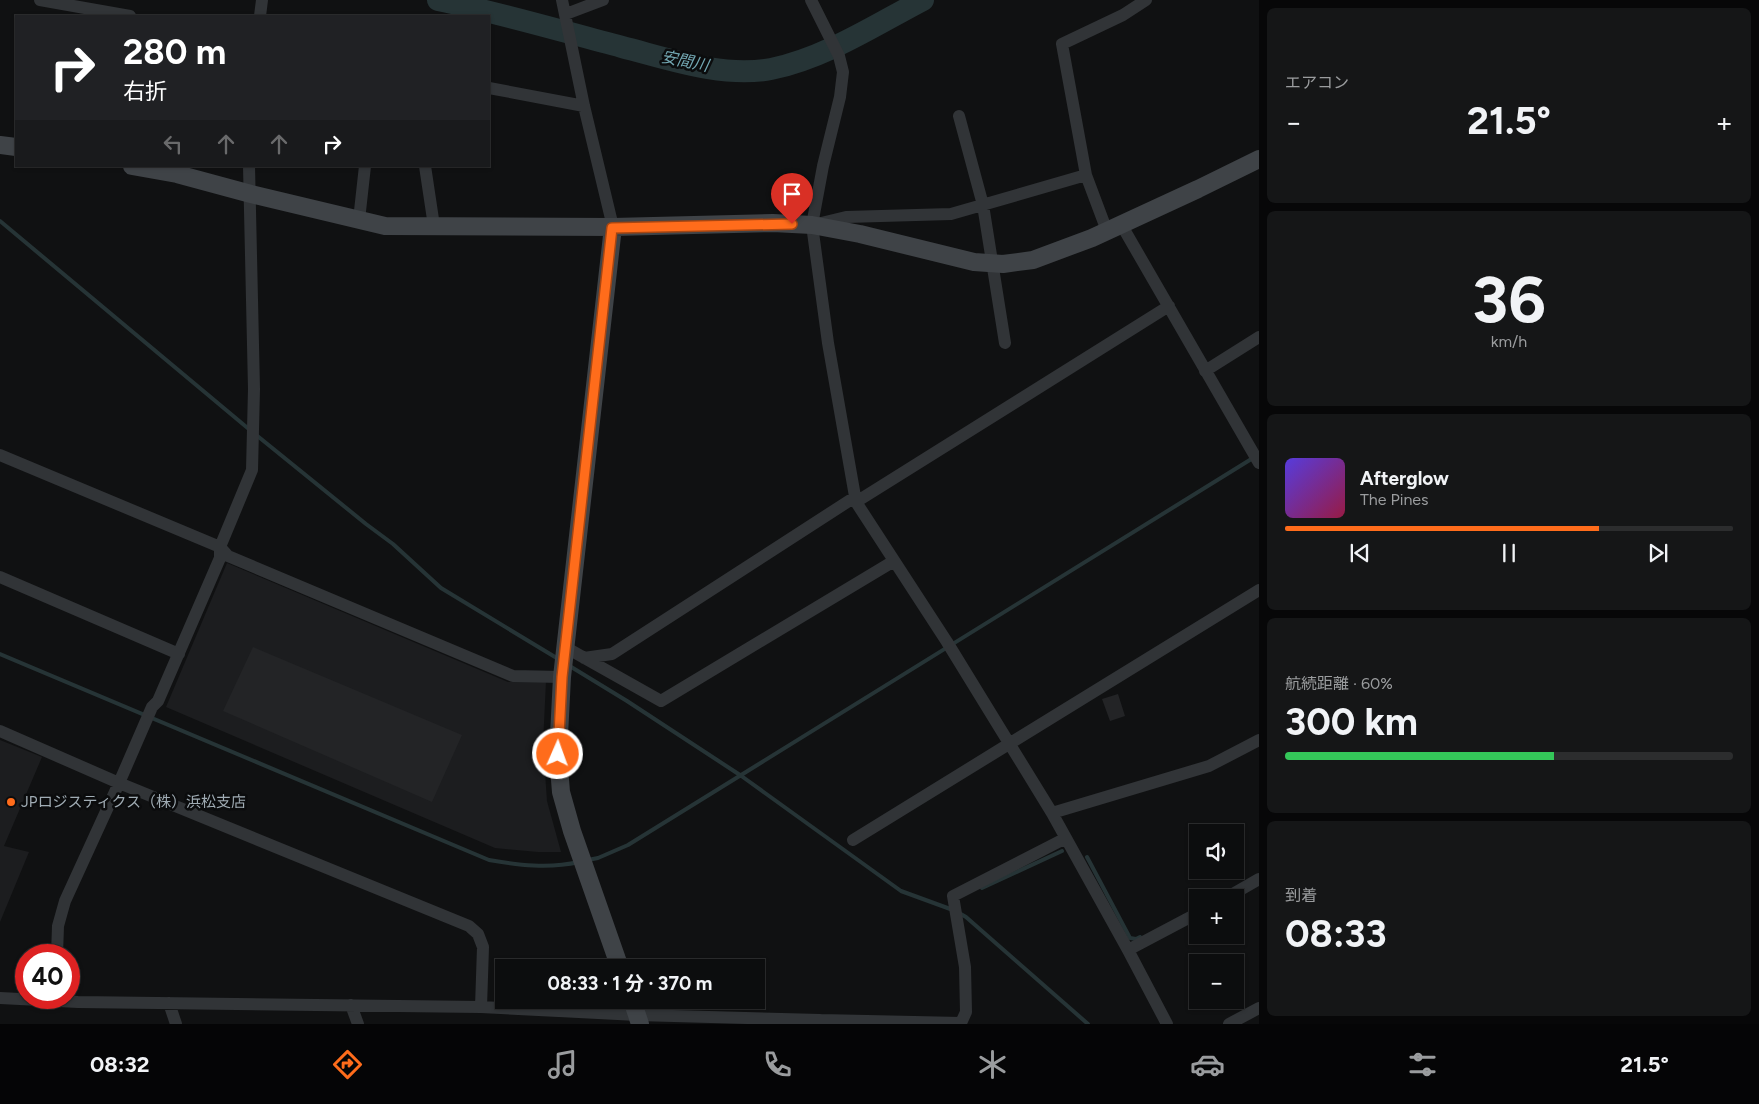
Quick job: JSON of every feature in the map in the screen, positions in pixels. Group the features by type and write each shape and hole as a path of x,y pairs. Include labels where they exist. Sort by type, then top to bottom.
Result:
{"street":[{"path":"40,0 124,15"},
{"path":"260,15 262,0"},
{"path":"562,0 612,228 564,650 558,754 561,792 572,831 617,959"},
{"path":"566,14 603,0"},
{"path":"811,0 839,56 843,72 840,97 823,166 812,225 830,352 856,500 950,646 1052,813 1167,1024"},
{"path":"1146,0 1123,15 1062,44 1086,175 1114,228 1169,306 1256,458"},
{"path":"490,88 584,106"},
{"path":"959,116 983,205 1005,343"},
{"path":"0,145 15,147"},
{"path":"138,167 177,174 250,194 385,226 612,228 764,224 812,225 860,234 974,262 1003,264 1033,260 1114,228 1259,159"},
{"path":"57,944 58,926 65,901 152,707 158,701 179,654 220,558 220,547 252,470 249,167"},
{"path":"359,220 365,167"},
{"path":"425,167 434,226"},
{"path":"812,225 846,217 951,214 1086,175"},
{"path":"584,658 612,654 1169,306"},
{"path":"1205,371 1259,337"},
{"path":"0,455 220,547 228,556 513,676 562,674"},
{"path":"564,650 584,658 661,701 894,561"},
{"path":"0,577 179,654"},
{"path":"853,840 1259,590"},
{"path":"0,731 469,926 478,934 483,947 481,1007"},
{"path":"1052,813 1209,766 1259,740"},
{"path":"80,1000 169,1003 481,1007 820,1022 961,1023 966,1012 965,967 952,896 1066,838"},
{"path":"1242,889 1259,879"},
{"path":"1128,950 1189,918"},
{"path":"0,998 15,998"},
{"path":"169,1003 176,1024"},
{"path":"351,1005 358,1024"},
{"path":"1229,1024 1259,1008"}],"shaded area":[{"path":"227,563 508,682 546,681 543,744 547,801 561,852 495,848 166,707"},
{"name":"JPロジスティクス（株）浜松支店","path":"0,740 42,757 4,846 29,852 0,922"}],"building":[{"path":"253,647 462,735 432,802 223,711"},
{"path":"1118,694 1125,716 1110,721 1102,699"}],"waterway":[{"name":"安間川","path":"438,0 507,16 677,62 734,71 771,69 811,57 849,40 923,0"},
{"path":"0,221 250,430"},
{"path":"255,434 393,544 441,588 560,660"},
{"path":"588,860 598,858 628,845 1253,458"},
{"path":"0,654 489,860 545,866 579,862"},
{"path":"568,665 740,775 901,891 953,910"},
{"path":"982,888 1062,851"},
{"path":"1087,857 1130,938 1136,939 1140,937"},
{"path":"959,913 966,917 1088,1024"}],"place":[{"name":"JPロジスティクス（株）浜松支店","path":"11,802"}],"route":[{"path":"558,754 562,677 612,228 792,224"}]}
